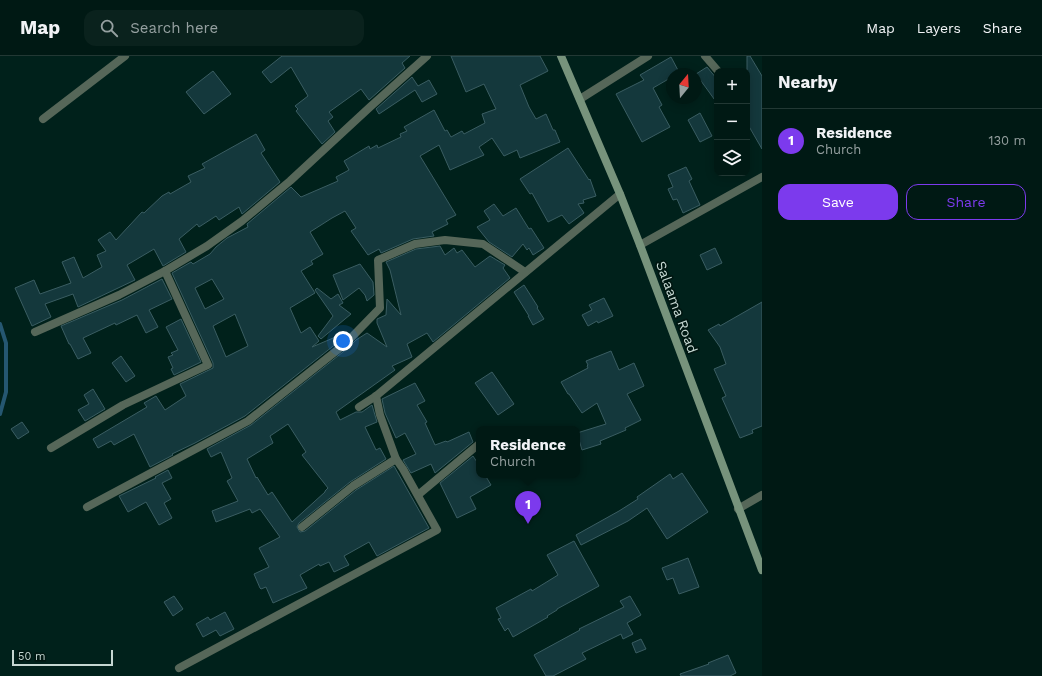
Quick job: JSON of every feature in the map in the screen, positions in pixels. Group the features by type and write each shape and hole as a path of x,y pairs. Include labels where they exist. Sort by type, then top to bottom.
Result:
{"main road":[{"name":"Salaama Road","path":"561,56 620,194 762,570"}],"street":[{"path":"43,119 125,56"},
{"path":"35,332 119,295 165,271 206,246 242,221 300,172 427,56"},
{"path":"580,99 648,56"},
{"path":"705,56 715,68"},
{"path":"640,246 762,177"},
{"path":"359,407 376,396 620,194"},
{"path":"87,507 248,422 345,344 380,308 378,260 415,244 445,240 483,244 525,272"},
{"path":"51,448 123,405 208,365 165,271"},
{"path":"179,668 437,530 403,469 396,460 380,414 376,396"},
{"path":"418,495 476,447"},
{"path":"302,527 354,486 396,460"},
{"path":"738,509 762,495"}],"building":[{"path":"282,56 410,56 402,63 405,68 369,100 361,89 329,112 333,117 328,121 335,132 322,144 296,111 298,109 295,106 308,96 291,67 271,83 262,72"},
{"path":"451,56 540,56 548,71 520,85 529,107 536,119 546,114 560,142 520,158 517,150 504,156 492,138 479,147 484,155 450,170 439,145 420,156 456,215 446,220 448,224 432,232 434,236 413,239 381,253 379,249 368,255 351,231 356,228 345,211 310,232 323,254 311,261 313,264 301,271 315,293 290,308 301,333 310,327 319,341 312,347 345,333 337,343 245,416 150,467 134,434 114,445 111,441 98,448 93,439 147,407 144,403 156,396 165,410 186,396 180,384 213,368 213,363 172,273 191,262 193,264 210,254 227,238 248,227 247,224 291,187 301,197 338,181 336,177 349,170 344,161 369,146 370,149 377,145 378,148 401,137 400,134 407,131 404,127 434,110 445,131 447,130 451,137 462,131 464,134 485,123 482,114 496,109 484,84 466,92","holes":["212,279 224,299 205,309 195,288","235,314 248,346 226,357 213,326"]},
{"path":"747,56 750,56 762,76 762,149 750,128 750,68 747,68"},
{"path":"671,57 677,68 666,68 666,80 653,88 662,105 659,107 670,127 642,142 616,94 644,80 640,75"},
{"path":"707,67 714,75 714,99 702,82 702,70"},
{"path":"213,71 231,94 204,114 186,92"},
{"path":"412,77 418,86 429,80 437,94 422,102 415,90 379,114 376,109"},
{"path":"700,113 712,136 700,142 688,120"},
{"path":"256,134 265,150 261,153 280,182 242,214 239,207 219,220 216,216 199,227 197,224 179,239 186,252 163,266 154,249 127,265 135,280 78,307 73,294 45,304 51,317 32,326 15,288 34,280 40,294 71,283 62,262 74,257 83,278 102,267 97,255 106,251 98,240 110,232 116,240 142,212 144,213 162,196 169,192 170,194 191,182 188,176 205,168 202,164"},
{"path":"568,148 589,180 590,179 596,196 583,200 584,203 578,204 584,213 569,224 562,215 548,222 532,193 530,194 520,179"},
{"path":"686,167 692,179 689,181 700,205 683,213 677,199 673,200 668,189 673,187 668,175"},
{"path":"494,204 503,216 516,208 529,229 531,228 544,248 533,255 529,248 527,250 523,244 512,257 489,242 477,227 490,220 484,211"},
{"path":"440,246 445,255 454,248 457,253 462,250 475,267 490,256 505,265 503,268 510,278 433,342 427,333 407,344 412,357 392,366 395,370 336,412 340,420 356,412 362,412 372,405 377,422 365,427 376,450 380,448 386,459 350,482 299,523 297,527 300,532 305,531 356,490 394,466 429,528 377,556 369,542 344,556 349,565 334,572 329,562 320,566 319,564 300,575 307,588 273,603 266,587 260,588 254,574 269,567 259,548 280,537 260,509 252,513 250,509 216,522 212,511 238,501 227,481 232,478 221,452 211,457 207,449 251,425 356,340 367,333 387,347 377,323 377,319 386,315 387,299 401,315 390,270 386,262 416,249","holes":["288,424 306,452 302,455 328,488 292,522 272,492 268,495 257,477 256,478 247,459 273,443 270,436"]},
{"path":"715,248 722,263 707,270 700,255"},
{"path":"360,264 373,282 374,295 367,301 365,295 359,288 343,300 333,275"},
{"path":"162,279 172,299 149,310 158,327 146,333 137,315 116,325 115,323 83,338 91,353 78,359 61,326 122,300"},
{"path":"524,285 544,319 533,325 514,292"},
{"path":"317,288 331,299 338,294 343,303 339,305 351,314 321,339 318,336 333,316 315,290"},
{"path":"604,298 613,316 598,323 597,321 588,326 582,315 592,310 589,305"},
{"path":"762,302 762,426 752,430 753,433 740,438 722,398 726,396 714,369 726,364 720,347 708,330 719,324 720,326"},
{"path":"181,319 201,362 174,375 171,369 173,368 168,357 173,355 171,353 178,350 166,327"},
{"path":"611,351 619,370 634,363 644,386 627,394 641,420 625,428 626,430 600,441 601,444 582,450 580,443 580,432 606,424 597,403 582,413 561,382 588,368 586,361"},
{"path":"121,356 135,376 126,382 112,363"},
{"path":"492,372 514,404 498,415 475,383"},
{"path":"415,383 425,401 417,405 427,422 425,423 435,445 446,441 447,442 469,432 473,442 435,473 431,464 411,473 403,460 416,454 405,433 396,438 385,413 382,399"},
{"path":"93,389 105,409 85,421 78,410 89,404 84,395"},
{"path":"22,422 29,432 18,439 11,429"},
{"path":"473,456 476,460 476,478 487,478 491,485 470,497 476,509 457,518 440,483"},
{"path":"168,470 172,478 162,483 171,499 164,503 172,518 159,525 146,502 128,512 119,496 156,478 155,477"},
{"path":"682,473 708,512 667,539 647,508 628,521 581,545 576,535 638,499 637,497 670,474 673,479"},
{"path":"574,541 599,586 557,609 547,616 548,617 513,637 508,628 505,631 498,619 501,618 496,608 531,589 532,591 558,575 547,555"},
{"path":"688,558 699,587 679,594 673,578 667,580 662,568"},
{"path":"174,596 183,609 173,616 164,602"},
{"path":"630,596 641,615 627,623 633,634 623,639 621,634 582,653 586,659 553,676 546,676 534,655 580,630 579,629 624,607 620,601"},
{"path":"225,612 234,629 220,636 216,630 203,637 196,624 208,617 210,620"},
{"path":"641,639 646,649 636,653 632,643"},
{"path":"728,655 736,673 730,676 681,676 680,674 709,664 708,663"}],"waterway":[{"path":"0,324 6,343 6,392 0,414"}],"place":[{"name":"Residence","path":"528,524"}]}
